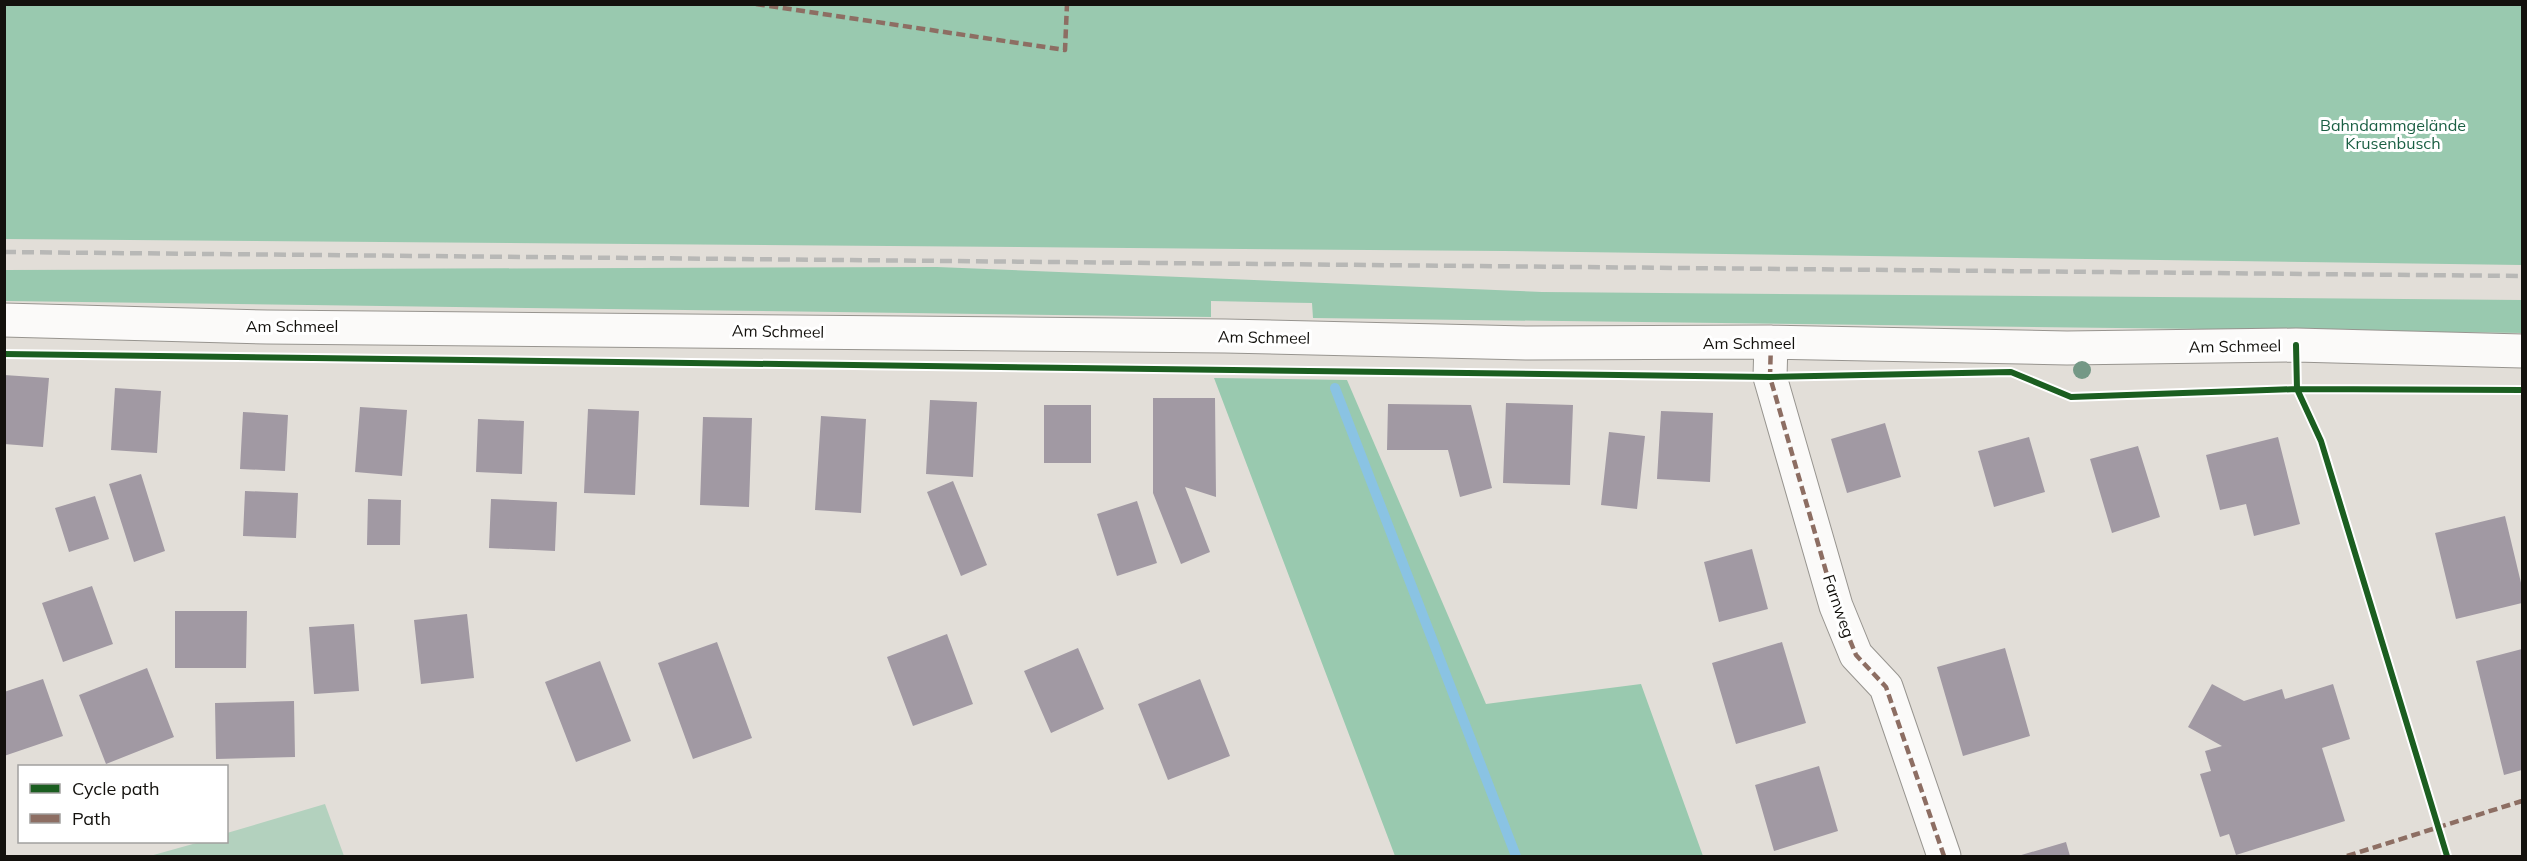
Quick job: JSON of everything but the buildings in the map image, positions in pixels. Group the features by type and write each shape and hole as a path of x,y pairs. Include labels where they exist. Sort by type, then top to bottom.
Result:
{"street":[{"name":"Am Schmeel","path":"4,320 255,326 1225,336 1526,343 1771,342 2067,348 2296,345 2523,351"},
{"name":"Farnweg","path":"1771,342 1770,377 1836,606 1856,655 1886,687 1944,856"}],"path":[{"path":"2041,384 2071,397 2297,389 2523,390"}],"green space":[{"name":"Bahndammgelände Krusenbusch","path":"5,4 2522,5 2522,265 1504,251 5,239"},
{"path":"937,267 1542,292 2522,300 2522,333 1313,318 1312,303 1211,301 1211,317 5,301 4,270"},
{"path":"1214,378 1347,380 1486,704 1641,684 1703,856 1395,856"},
{"path":"325,804 344,856 150,856 196,843 228,843 228,833"}],"waterway":[{"path":"1335,388 1516,856"}],"railway":[{"path":"4,252 2522,276"}],"marked path":[{"path":"756,4 1065,50 1067,4"},
{"path":"1771,342 1770,377 1836,606 1856,655 1886,687 1944,856"},
{"path":"2347,856 2522,801"}],"cycle path":[{"path":"2296,345 2297,389 2321,441 2447,856"},
{"path":"4,354 1770,377 2011,372 2071,397 2297,389 2522,390"}]}
